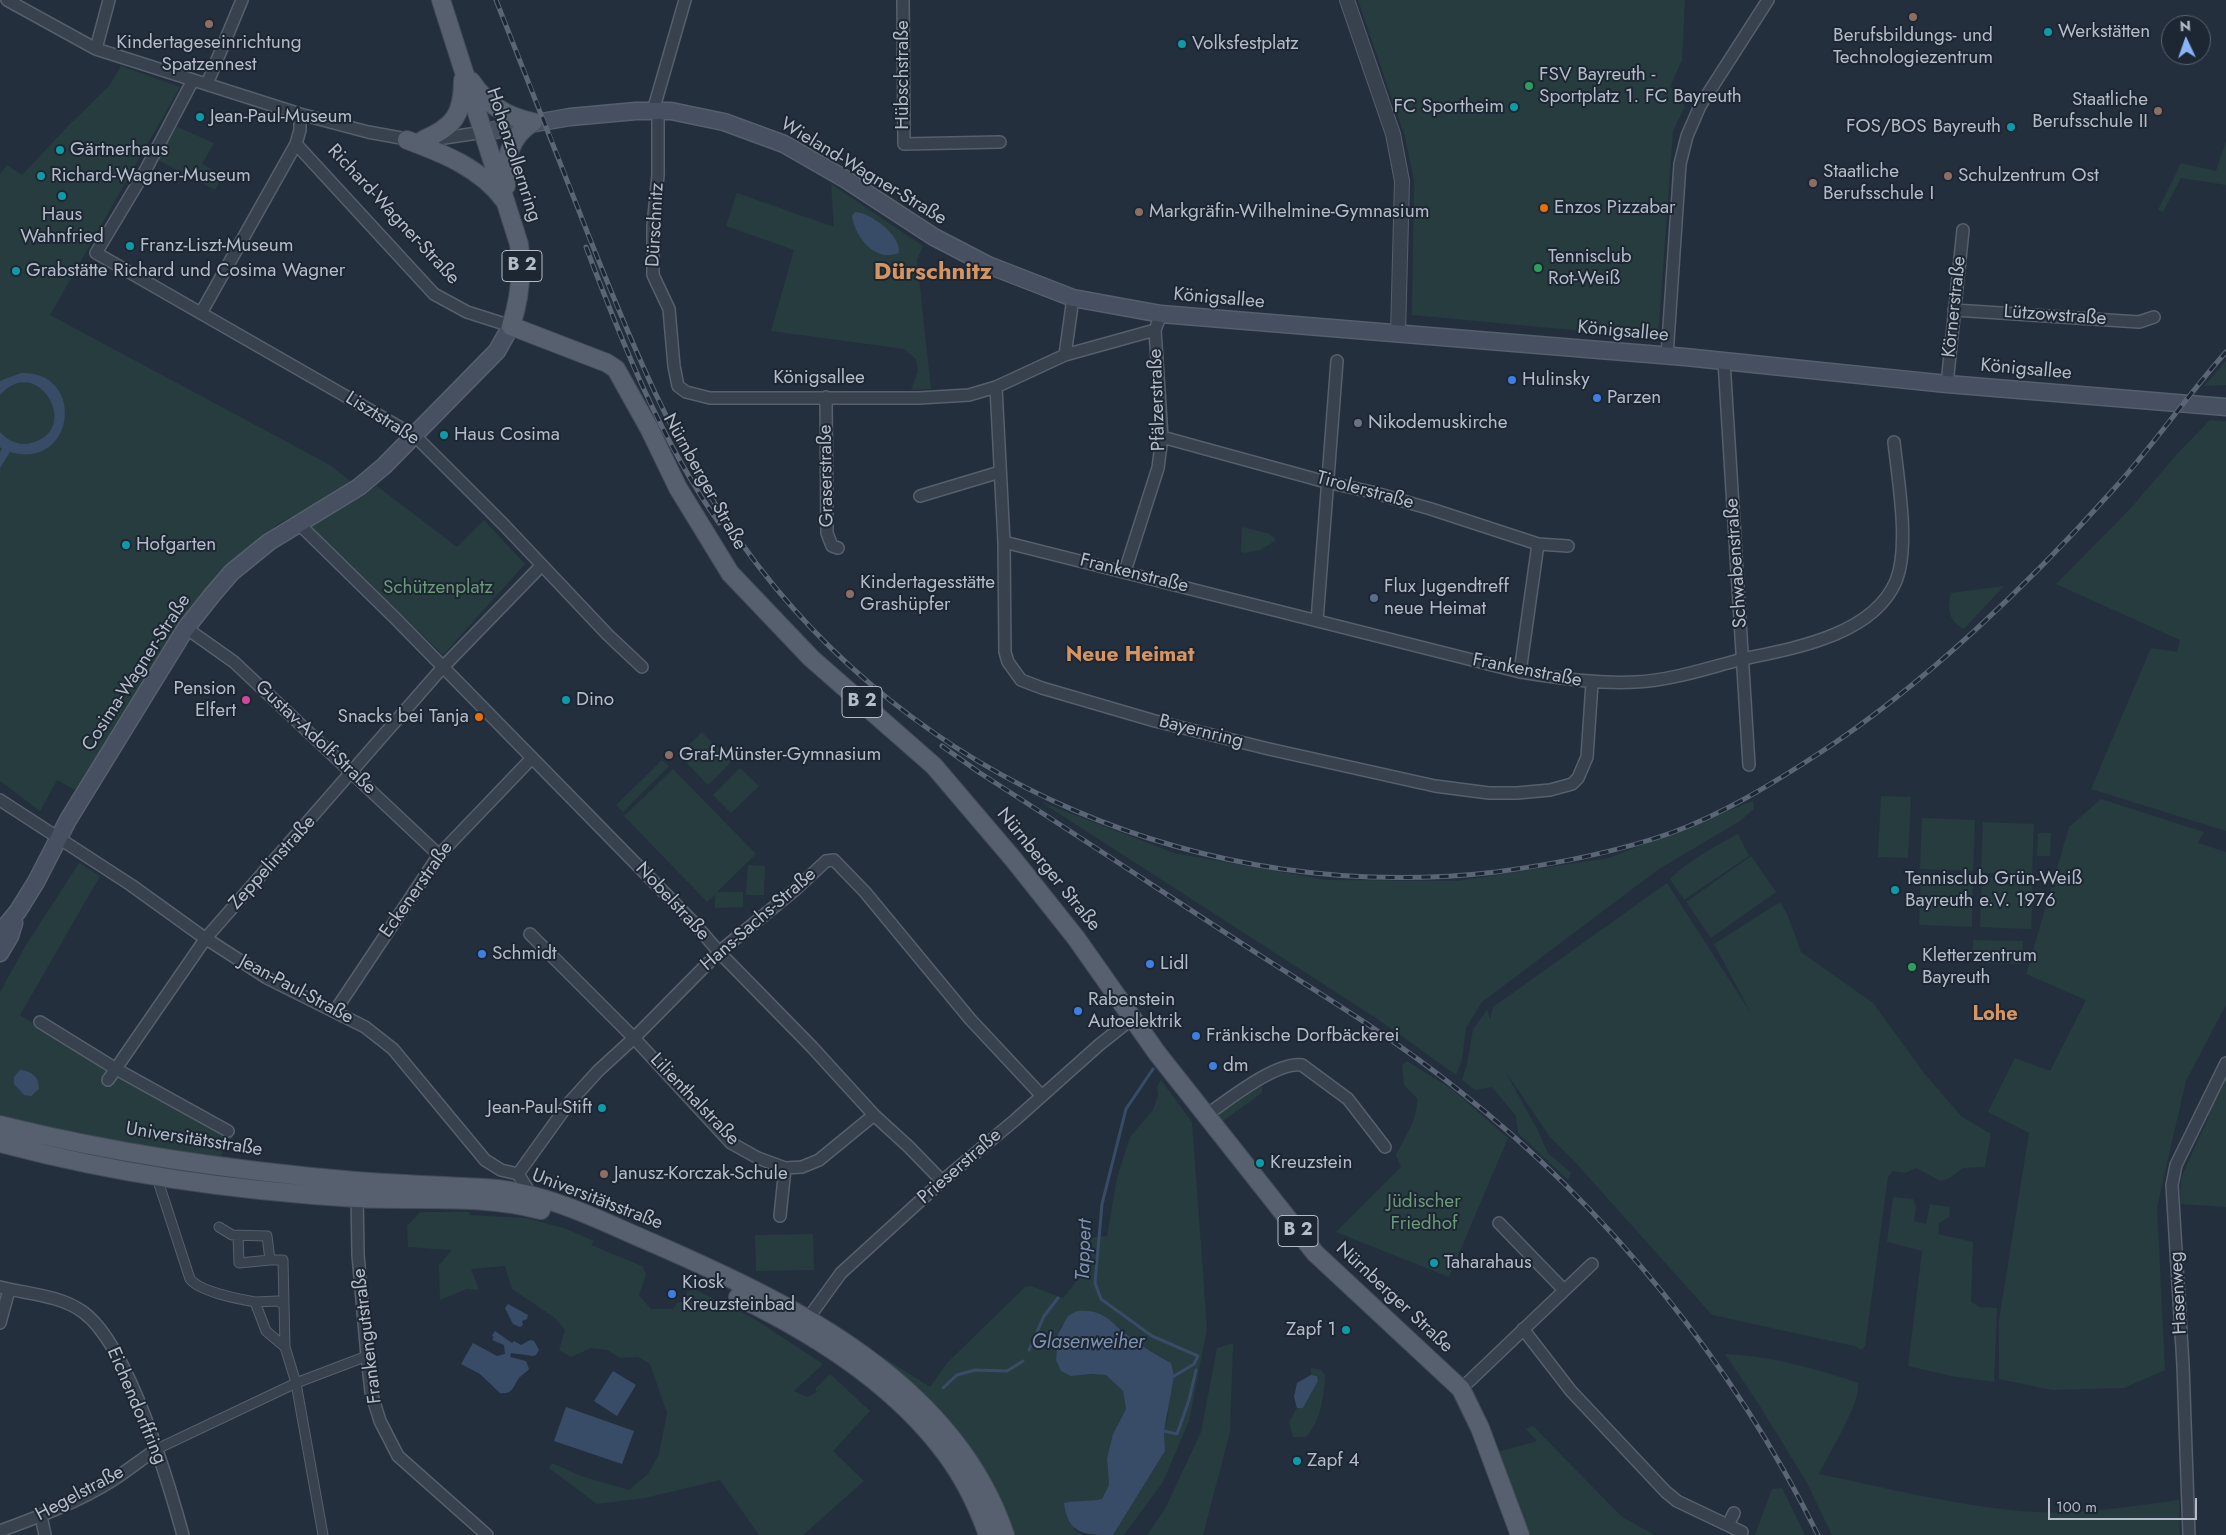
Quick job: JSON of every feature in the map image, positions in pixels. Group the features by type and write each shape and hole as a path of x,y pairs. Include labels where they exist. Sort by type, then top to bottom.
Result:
{"main road":[{"name":"Hohenzollernring","path":"441,0 519,244 522,263 518,303 511,326"},
{"path":"461,64 475,87 496,109 518,119 533,122"},
{"path":"415,140 444,130 458,114 463,94 461,64"},
{"name":"Wieland-Wagner-Straße","path":"484,132 533,122 602,113 655,111 696,115 724,122 784,144 845,179 934,238 988,265 1073,298"},
{"path":"508,206 506,170 511,145 519,133 533,122"},
{"path":"415,140 470,169 492,187 508,206"},
{"name":"Königsallee","path":"1073,298 1161,314 1667,356 1947,384 2226,407"},
{"name":"Richard-Wagner-Straße","path":"511,326 607,363 616,369"},
{"name":"Cosima-Wagner-Straße","path":"18,911 36,882 57,838 186,628 232,572 269,542 359,487 384,466 497,351 511,326"},
{"name":"Nürnberger Straße","path":"616,369 649,428 678,488 730,572 811,658 934,766 1014,860 1076,938 1157,1053 1315,1253 1461,1389 1480,1428 1520,1535"},
{"path":"0,933 18,911"},
{"path":"0,953 10,936 18,911"},
{"name":"Universitätsstraße","path":"4,1124 55,1138 357,1190 500,1202 551,1213 804,1324 884,1389 930,1434 947,1456 972,1497 988,1535"},
{"name":"Universitätsstraße","path":"0,1143 101,1166 259,1190 493,1189 515,1191 575,1210 675,1253 868,1358 918,1401 940,1423 987,1492 1005,1535"}],"street":[{"path":"8,0 96,49 300,114 300,130 296,144 201,313"},
{"path":"96,49 109,0"},
{"path":"207,84 242,0"},
{"name":"Dürschnitz","path":"674,366 669,309 652,275 653,226 658,175 655,111 685,0"},
{"name":"Hübschstraße","path":"903,0 904,144 1000,142"},
{"path":"1347,0 1393,134 1402,181 1398,334"},
{"path":"1667,356 1680,164 1687,136 1700,106 1768,0"},
{"name":"Lisztstraße","path":"193,80 144,173 96,253 414,436 542,564 608,635 642,667"},
{"name":"Wieland-Wagner-Straße","path":"300,114 368,132 415,140 484,132"},
{"name":"Richard-Wagner-Straße","path":"296,144 434,294 467,312 511,326"},
{"name":"Körnerstraße","path":"1947,384 1963,230"},
{"path":"1065,355 1073,298"},
{"name":"Lützowstraße","path":"1954,310 2139,322 2154,317"},
{"name":"Pfälzerstraße","path":"1125,571 1158,468 1162,437 1155,330 1161,314"},
{"name":"Königsallee","path":"674,366 678,386 686,392 710,398 939,398 970,395 996,387 1065,355 1155,330"},
{"path":"1317,621 1326,482 1337,361"},
{"name":"Schwabenstraße","path":"1724,361 1749,765"},
{"name":"Bayernring","path":"996,387 1004,542 1005,652 1008,662 1021,680 1042,688 1164,723 1435,786 1517,793 1561,788 1572,784 1578,778 1587,757 1592,683"},
{"name":"Graserstraße","path":"826,398 827,533 832,546 838,548"},
{"name":"Tirolerstraße","path":"1162,437 1432,509 1538,544 1568,546"},
{"name":"Frankenstraße","path":"1004,542 1520,672 1592,683 1666,680 1743,659 1776,654 1846,629 1885,601 1896,580 1903,542 1894,442"},
{"path":"920,496 1000,472"},
{"path":"298,523 443,667 542,564"},
{"path":"1520,672 1538,544"},
{"name":"Gustav-Adolf-Straße","path":"186,628 234,662 353,772 438,855"},
{"name":"Nobelstraße","path":"443,667 694,923 874,1115 942,1181"},
{"name":"Zeppelinstraße","path":"108,1080 206,938 443,667"},
{"name":"Eckenerstraße","path":"335,1011 438,855 532,758"},
{"name":"Jean-Paul-Straße","path":"0,800 131,885 267,978 365,1027 393,1049 485,1160 500,1170 518,1174"},
{"name":"Hans-Sachs-Straße","path":"518,1174 568,1103 598,1071 634,1038 720,952 796,889 826,861 834,860 865,892 970,1019 1042,1096"},
{"path":"530,934 634,1038"},
{"name":"Prieserstraße","path":"804,1324 841,1273 942,1181 1099,1045 1134,1018"},
{"path":"40,1022 116,1069 228,1131"},
{"name":"Lilienthalstraße","path":"634,1038 731,1143 758,1158 785,1168 802,1167 816,1162 842,1143 874,1115"},
{"name":"Hasenweg","path":"2189,1535 2183,1365 2172,1185 2176,1165 2226,1063"},
{"path":"1205,1116 1262,1078 1293,1064 1302,1065 1348,1099 1385,1147"},
{"path":"780,1216 785,1168"},
{"path":"518,1174 532,1196"},
{"path":"159,1184 190,1279 194,1284 227,1296 255,1302 278,1301 284,1305"},
{"name":"Frankengutstraße","path":"357,1190 358,1254 367,1356 371,1392 380,1422 398,1456 488,1535"},
{"path":"1499,1223 1564,1290"},
{"path":"219,1227 232,1236 267,1236 270,1260"},
{"path":"238,1236 238,1263 283,1260 285,1347 296,1384 323,1535"},
{"path":"1461,1389 1592,1264"},
{"path":"0,1323 4,1289"},
{"name":"Eichendorffring","path":"4,1289 61,1301 84,1312 113,1346 157,1449 183,1535"},
{"path":"255,1302 266,1331 285,1347"},
{"path":"1523,1329 1571,1391 1666,1492 1677,1500 1742,1532"},
{"path":"157,1449 296,1384 367,1356"},
{"name":"Hegelstraße","path":"0,1531 41,1516 112,1481 157,1449"},
{"path":"1728,1525 1734,1513"},
{"path":"41,1516 45,1535"}],"green space":[{"path":"1358,0 1685,0 1682,60 1670,87 1685,106 1673,131 1658,338 1412,315 1414,181 1405,137"},
{"name":"Hofgarten","path":"121,66 180,87 50,315 330,465 353,483 278,524 227,567 187,612 75,790 57,780 40,811 0,781 0,174 7,165 22,175 109,86"},
{"path":"173,125 214,143 202,164 223,176 215,190 156,159"},
{"path":"2226,141 2226,185 2181,178 2163,212 2158,210 2181,163 2216,171"},
{"path":"831,184 923,246 917,260 931,389 911,390 918,371 916,359 904,349 771,331 794,250 726,226 737,193 834,227"},
{"path":"2226,361 2226,385 2204,386"},
{"path":"2210,420 2226,421 2226,831 2091,789 2151,648 2177,652 2180,640 2056,584 2130,509 2177,454"},
{"name":"Schützenplatz","path":"377,486 457,547 484,520 525,564 443,655 308,525"},
{"path":"1242,527 1270,534 1275,538 1275,541 1260,550 1244,553 1241,551"},
{"path":"2004,586 1964,629 1952,618 1949,610 1951,593"},
{"path":"702,732 731,762 708,785 679,755"},
{"path":"662,760 669,766 623,812 616,805"},
{"path":"740,768 759,786 731,813 713,795"},
{"path":"673,769 756,854 717,892 743,892 743,907 715,908 715,895 707,902 624,816"},
{"path":"1881,796 1911,797 1908,858 1878,857"},
{"path":"2101,799 2204,832 2198,843 2226,852 2226,1005 2186,1081 2157,1207 2165,1370 2124,1388 2052,1390 1999,1379 1999,1320 2029,1133 1988,1112 2015,1058 2050,1071 2086,1000 2026,974 2069,827"},
{"path":"1753,801 1754,809 1740,821 1659,869 1482,1002 1466,1028 1462,1060 1456,1075 1379,1020 1041,802 1174,853 1326,880 1457,881 1609,858"},
{"path":"1922,818 1975,820 1973,871 1920,869"},
{"path":"1983,822 2034,824 2032,874 1981,873"},
{"path":"2038,833 2051,833 2050,856 2037,856"},
{"path":"1738,834 1749,856 1684,900 1670,879 1702,854"},
{"path":"1751,856 1776,892 1711,938 1686,902"},
{"path":"79,863 100,876 20,1015 108,1072 233,1138 219,1158 109,1140 0,1115 0,992 26,945"},
{"path":"748,865 765,866 764,895 746,895"},
{"path":"1921,874 1973,876 1972,927 1919,925"},
{"path":"1982,877 2033,879 2031,929 1980,927"},
{"path":"1667,883 1752,1015 1714,944 1780,902 1788,916 1801,952 1873,1003 1924,1073 1961,1116 1991,1134 1985,1167 1963,1168 1950,1178 1940,1181 1916,1168 1905,1173 1893,1171 1888,1177 1865,1346 1861,1350 1854,1346 1712,1315 1575,1162 1550,1137 1505,1071 1548,1153 1571,1173 1568,1180 1518,1133 1516,1116 1492,1087 1475,1090 1462,1080 1467,1064 1473,1029 1487,1010 1490,1019 1493,1007"},
{"path":"1973,940 2023,941 2022,964 1972,963"},
{"name":"Jüdischer Friedhof","path":"1407,1061 1453,1090 1508,1138 1449,1277 1336,1232 1401,1167 1396,1155 1410,1128 1417,1106 1417,1098 1404,1085 1402,1065"},
{"path":"2226,1063 2226,1207 2180,1204 2181,1178 2209,1116 2200,1113"},
{"path":"1161,1080 1192,1122 1207,1329 1189,1421 1163,1482 1124,1535 1113,1535 1165,1451 1164,1431 1168,1416 1171,1363 1129,1337 1116,1325 1062,1325 1058,1334 1056,1360 1071,1376 1106,1375 1123,1391 1126,1409 1113,1434 1107,1458 1109,1485 1102,1500 1074,1501 1074,1529 1082,1535 1013,1535 879,1358 881,1356 930,1387 947,1363 1025,1287 1031,1286 1063,1298 1074,1284 1081,1270 1086,1238 1107,1236 1117,1178 1130,1137 1153,1110 1158,1096 1157,1087"},
{"path":"1257,1085 1262,1087 1262,1093 1223,1121 1218,1117 1218,1110"},
{"path":"1893,1197 1913,1199 1916,1206 1914,1221 1926,1224 1930,1204 1950,1207 1949,1217 1939,1223 1938,1234 1973,1242 1971,1301 1979,1307 1997,1308 1994,1382 1951,1376 1908,1366 1922,1251 1887,1242"},
{"path":"420,1212 470,1212 469,1215 526,1218 564,1228 594,1241 591,1245 642,1266 646,1274 639,1295 651,1309 673,1309 677,1303 686,1301 687,1292 694,1289 753,1318 823,1364 794,1391 807,1397 817,1392 815,1389 830,1374 870,1411 833,1451 864,1481 803,1535 759,1535 720,1480 645,1498 597,1504 549,1468 552,1463 581,1476 629,1490 648,1474 659,1454 667,1413 650,1364 638,1357 620,1358 607,1350 591,1348 571,1357 559,1350 565,1330 555,1318 512,1289 505,1266 471,1269 479,1290 467,1289 440,1300 439,1265 452,1250 408,1247 407,1226"},
{"path":"813,1234 814,1270 756,1271 755,1235"},
{"path":"1233,1343 1230,1432 1203,1535 1147,1535 1165,1509 1201,1432 1217,1348"},
{"path":"1725,1354 1759,1357 1793,1364 1826,1372 1858,1383 1858,1391 1850,1415 1819,1474 1945,1500 2021,1511 2080,1512 2179,1500 2180,1535 1832,1535 1807,1483 1758,1403"},
{"path":"1311,1368 1321,1370 1325,1375 1321,1408 1315,1424 1306,1437 1293,1437 1289,1422 1297,1408 1303,1408 1318,1381 1317,1376 1311,1375"},
{"path":"1533,1426 1622,1517 1655,1535 1528,1535 1494,1453 1537,1441 1526,1429"},
{"path":"1782,1488 1805,1535 1755,1535 1772,1489"}],"water":[{"path":"855,212 869,216 884,226 895,239 899,253 882,254 868,246 857,232 852,216"},
{"path":"21,373 42,377 56,387 64,402 65,419 59,435 48,447 32,454 10,452 0,468 0,452 2,449 0,447 0,432 14,442 27,444 46,436 53,424 54,411 49,398 40,388 28,383 14,384 0,395 0,381"},
{"path":"20,1070 31,1073 38,1081 39,1089 31,1096 24,1095 14,1084 14,1077"},
{"path":"508,1304 528,1315 527,1319 522,1321 523,1325 520,1327 513,1324 505,1308"},
{"name":"Glasenweiher","path":"1077,1311 1095,1312 1107,1318 1150,1351 1171,1363 1174,1376 1164,1431 1165,1451 1113,1535 1080,1531 1069,1522 1064,1503 1102,1499 1109,1485 1107,1458 1113,1434 1126,1409 1123,1391 1106,1375 1071,1376 1061,1371 1056,1360 1058,1334 1068,1316"},
{"path":"495,1331 512,1343 514,1341 521,1345 530,1340 534,1341 539,1350 533,1356 511,1353 510,1357 526,1361 529,1369 519,1378 508,1393 500,1393 480,1374 461,1364 473,1343 497,1356 505,1354 504,1345 492,1340"},
{"path":"613,1371 636,1385 617,1416 594,1401"},
{"path":"1311,1375 1317,1376 1318,1381 1303,1408 1297,1408 1294,1397 1297,1383"},
{"path":"566,1407 634,1431 622,1464 554,1441"}],"waterway":[{"name":"Tappert","path":"1153,1069 1126,1109 1102,1204 1095,1283 1101,1299 1152,1336 1198,1356 1194,1364 1174,1376"},
{"path":"1029,1350 1044,1316 1058,1298"},
{"path":"943,1388 957,1375 975,1370 1007,1371 1023,1361"},
{"name":"Tappert","path":"1164,1431 1177,1434 1189,1400 1196,1370"}],"railway":[{"path":"496,0 621,315 675,433 695,471 742,544 811,628 891,701 979,762 1074,810 1175,846 1280,869 1388,877 1496,872 1518,869 1584,857 1650,840 1709,817 1747,798 1858,727 1897,697 1973,632 2046,562 2112,491 2226,352"},
{"path":"586,247 628,354 660,424 678,458 719,523"},
{"path":"942,746 980,773 1386,1036 1457,1089 1512,1135 1565,1185 1615,1237 1662,1292 1706,1350 1747,1409 1784,1471 1818,1535"}],"place":[{"name":"Berufsbildungs- und Technologiezentrum","path":"1913,17"},
{"name":"Kindertageseinrichtung Spatzennest","path":"209,24"},
{"name":"Werkstätten","path":"2048,32"},
{"name":"Volksfestplatz","path":"1182,44"},
{"name":"FSV Bayreuth - Sportplatz 1. FC Bayreuth","path":"1529,86"},
{"name":"FC Sportheim","path":"1514,107"},
{"name":"Staatliche Berufsschule II","path":"2158,111"},
{"name":"Jean-Paul-Museum","path":"200,117"},
{"name":"FOS/BOS Bayreuth","path":"2011,127"},
{"name":"Gärtnerhaus","path":"60,150"},
{"name":"Richard-Wagner-Museum","path":"41,176"},
{"name":"Schulzentrum Ost","path":"1948,176"},
{"name":"Staatliche Berufsschule I","path":"1813,183"},
{"name":"Haus Wahnfried","path":"62,196"},
{"name":"Enzos Pizzabar","path":"1544,208"},
{"name":"Markgräfin-Wilhelmine-Gymnasium","path":"1139,212"},
{"name":"Franz-Liszt-Museum","path":"130,246"},
{"name":"Tennisclub Rot-Weiß","path":"1538,268"},
{"name":"Grabstätte Richard und Cosima Wagner","path":"16,271"},
{"name":"Hulinsky","path":"1512,380"},
{"name":"Parzen","path":"1597,398"},
{"name":"Nikodemuskirche","path":"1358,423"},
{"name":"Haus Cosima","path":"444,435"},
{"name":"Hofgarten","path":"126,545"},
{"name":"Kindertagesstätte Grashüpfer","path":"850,594"},
{"name":"Flux Jugendtreff neue Heimat","path":"1374,598"},
{"name":"Pension Elfert","path":"246,700"},
{"name":"Dino","path":"566,700"},
{"name":"Snacks bei Tanja","path":"479,717"},
{"name":"Graf-Münster-Gymnasium","path":"669,755"},
{"name":"Tennisclub Grün-Weiß Bayreuth e.V. 1976","path":"1895,890"},
{"name":"Schmidt","path":"482,954"},
{"name":"Lidl","path":"1150,964"},
{"name":"Kletterzentrum Bayreuth","path":"1912,967"},
{"name":"Rabenstein Autoelektrik","path":"1078,1011"},
{"name":"Fränkische Dorfbäckerei","path":"1196,1036"},
{"name":"dm","path":"1213,1066"},
{"name":"Jean-Paul-Stift","path":"602,1108"},
{"name":"Kreuzstein","path":"1260,1163"},
{"name":"Janusz-Korczak-Schule","path":"604,1174"},
{"name":"Taharahaus","path":"1434,1263"},
{"name":"Kiosk Kreuzsteinbad","path":"672,1294"},
{"name":"Zapf 1","path":"1346,1330"},
{"name":"Zapf 4","path":"1297,1461"}],"district":[{"name":"Dürschnitz","path":"933,273"},
{"name":"Neue Heimat","path":"1130,656"},
{"name":"Lohe","path":"1995,1015"}]}
